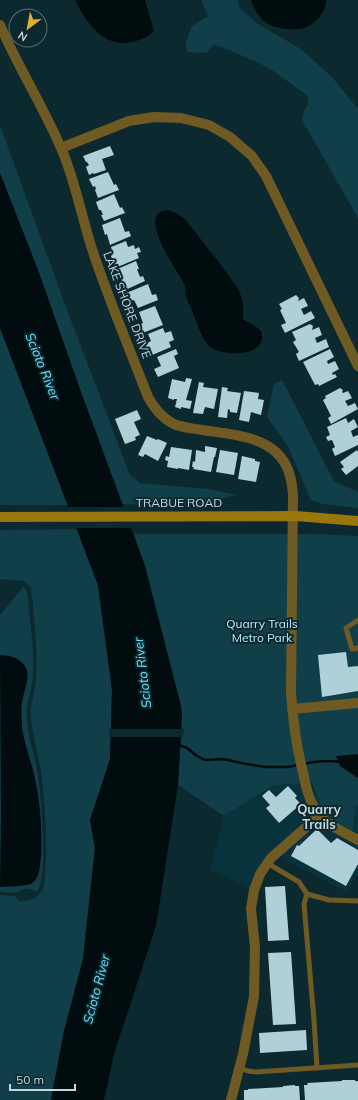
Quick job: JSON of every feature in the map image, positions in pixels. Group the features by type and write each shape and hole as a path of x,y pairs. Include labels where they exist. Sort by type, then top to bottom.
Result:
{"main road":[{"name":"TRABUE ROAD","path":"0,517 292,516 358,521"}],"street":[{"name":"LAKE SHORE DRIVE","path":"0,25 8,45 45,112 61,148 71,176 103,283 148,397 156,410 165,419 178,426 245,437 264,444 276,451 284,462 290,475 293,494 292,709 297,747 305,781 314,808 320,815"},
{"path":"61,148 129,122 154,117 181,118 209,125 230,137 252,156 266,176 358,366"},
{"path":"292,709 358,703"},
{"path":"231,1100 250,1023 254,996 255,947 251,909 254,890 260,874 274,855 320,815 330,824 358,840"}],"lane":[{"path":"358,620 346,628 352,649 358,648"},
{"path":"267,863 299,882 307,894 329,900 358,901"},
{"path":"307,894 304,904 317,1068"},
{"path":"240,1068 256,1072 358,1065"}],"shaded area":[{"path":"312,783 321,807 352,831 356,804 358,805 358,874 347,892 293,864 277,853 254,890 210,870 224,816 273,785"}],"green space":[{"path":"201,0 237,0 240,8 256,23 301,49 332,77 358,109 358,218 302,120 304,111 308,104 308,96 269,68 214,44 207,53 188,52 185,45 192,26 208,16"},
{"path":"0,125 67,310 130,475 140,483 208,489 237,495 192,506 123,504 81,392 38,270 0,173"},
{"path":"0,328 68,505 0,505"},
{"path":"282,380 334,481 358,492 358,508 322,504 311,500 288,446 267,417 274,384"},
{"path":"77,529 98,586 112,690 110,759 90,820 95,848 83,959 64,1031 51,1100 0,1100 0,895 15,896 19,901 29,900 38,896 44,884 46,852 45,818 40,764 31,719 31,707 36,682 36,655 31,587 24,581 0,579 0,530"},
{"name":"Quarry Trails Metro Park","path":"134,534 313,534 358,536 358,805 356,805 352,832 339,824 321,807 312,783 273,785 224,816 178,785 182,716 181,707 145,566"},
{"path":"24,586 27,593 33,652 33,679 26,716 40,792 43,830 43,868 41,883 37,892 24,889 12,893 0,892 0,615"}],"water":[{"path":"75,0 145,0 154,31 147,37 132,42 122,43 105,38 90,25"},
{"path":"251,0 326,0 326,4 320,17 312,24 300,29 287,29 278,28 264,21 258,14"},
{"name":"Scioto River","path":"0,173 38,270 145,566 181,706 182,716 178,785 156,926 114,1054 104,1100 51,1100 64,1031 83,959 95,848 90,820 110,759 112,690 98,585 0,328"},
{"path":"168,210 185,219 239,290 243,303 244,320 260,330 262,333 260,345 255,349 249,352 234,353 219,351 209,346 192,311 187,298 185,285 167,255 157,231 155,221 159,213"},
{"path":"0,655 11,656 18,659 26,668 28,676 22,703 22,728 38,793 41,857 38,875 31,883 20,886 0,887 1,813"},
{"path":"357,754 358,778 340,766 336,756"}],"pier":[{"path":"66,507 126,507 133,528 74,528"},
{"path":"109,729 184,729 183,737 109,737"}],"building":[{"path":"110,146 114,155 102,159 106,170 89,175 86,167 89,165 83,156"},
{"path":"108,172 114,185 116,184 119,190 98,198 95,186 93,187 89,179"},
{"path":"114,194 120,208 122,207 125,213 104,221 101,215 103,215 101,210 99,210 96,202"},
{"path":"120,218 125,232 129,231 131,236 110,245 107,234 105,235 102,225"},
{"path":"126,241 128,247 134,245 135,249 139,247 141,252 137,253 139,258 115,268 111,256 113,254 111,247"},
{"path":"136,261 140,277 143,276 145,281 123,291 120,284 123,283 121,279 119,279 115,270"},
{"path":"148,284 152,295 156,294 158,300 138,308 134,300 128,302 124,294"},
{"path":"296,295 299,298 298,301 304,298 308,306 301,309 304,315 311,311 315,318 285,333 281,325 286,323 279,304"},
{"path":"155,306 163,325 140,334 137,326 143,323 139,312"},
{"path":"310,324 313,326 312,330 319,327 322,335 315,338 317,343 326,339 329,347 299,361 296,354 299,352 293,342 296,340 292,332"},
{"path":"163,328 165,333 171,331 174,340 169,342 171,347 150,356 145,344 151,341 148,334"},
{"path":"176,349 178,354 174,356 179,368 158,377 154,369 161,366 157,357"},
{"path":"330,349 334,357 327,361 328,364 335,361 339,369 332,373 337,377 319,386 318,384 315,385 303,362"},
{"path":"186,378 192,379 186,400 192,401 190,409 181,407 181,409 175,407 177,399 174,400 168,398 172,379 185,382"},
{"path":"199,382 204,383 203,387 218,389 214,409 205,407 203,414 193,413"},
{"path":"222,387 228,388 227,391 241,393 237,413 230,412 228,409 227,418 218,417"},
{"path":"340,388 343,390 343,393 348,391 352,398 345,401 348,406 355,403 358,409 331,424 328,418 331,416 323,400 326,398 325,396"},
{"path":"244,391 259,393 258,399 264,400 261,415 251,412 249,422 239,420"},
{"path":"137,410 141,419 134,422 140,435 135,437 136,440 125,444 115,419"},
{"path":"346,418 348,423 354,419 358,427 351,431 353,437 358,435 358,445 335,456 332,449 335,447 332,440 328,441 326,437 330,435 327,427"},
{"path":"147,436 167,443 158,461 145,454 143,457 138,455"},
{"path":"205,446 217,448 211,472 193,469 194,467 192,467 193,461 195,462 196,450 205,452"},
{"path":"171,447 192,450 189,470 167,467 168,461 165,460 166,456 169,457"},
{"path":"220,450 238,453 234,475 216,472"},
{"path":"357,450 358,466 346,475 341,469 344,467 340,462"},
{"path":"242,456 255,459 255,461 260,462 256,482 238,479"},
{"path":"346,652 348,667 358,666 358,691 322,697 318,655"},
{"path":"288,786 297,796 295,798 301,804 279,823 266,808 270,805 262,796 269,790 276,797"},
{"path":"317,829 331,843 337,838 358,850 358,864 346,886 291,856 297,845 299,846"},
{"path":"285,886 289,940 268,941 265,887"},
{"path":"291,952 296,1024 273,1025 268,953"},
{"path":"306,1030 307,1050 260,1053 259,1033"},
{"path":"342,1080 358,1081 358,1100 305,1100 304,1085 308,1085 307,1083"},
{"path":"295,1085 299,1086 300,1100 244,1100 244,1090"}],"waterway":[{"path":"179,745 187,748 205,760 223,759 265,767 288,767 298,765"},
{"path":"303,764 322,761 340,762"}],"district":[{"name":"Quarry Trails","path":"319,816"}]}
